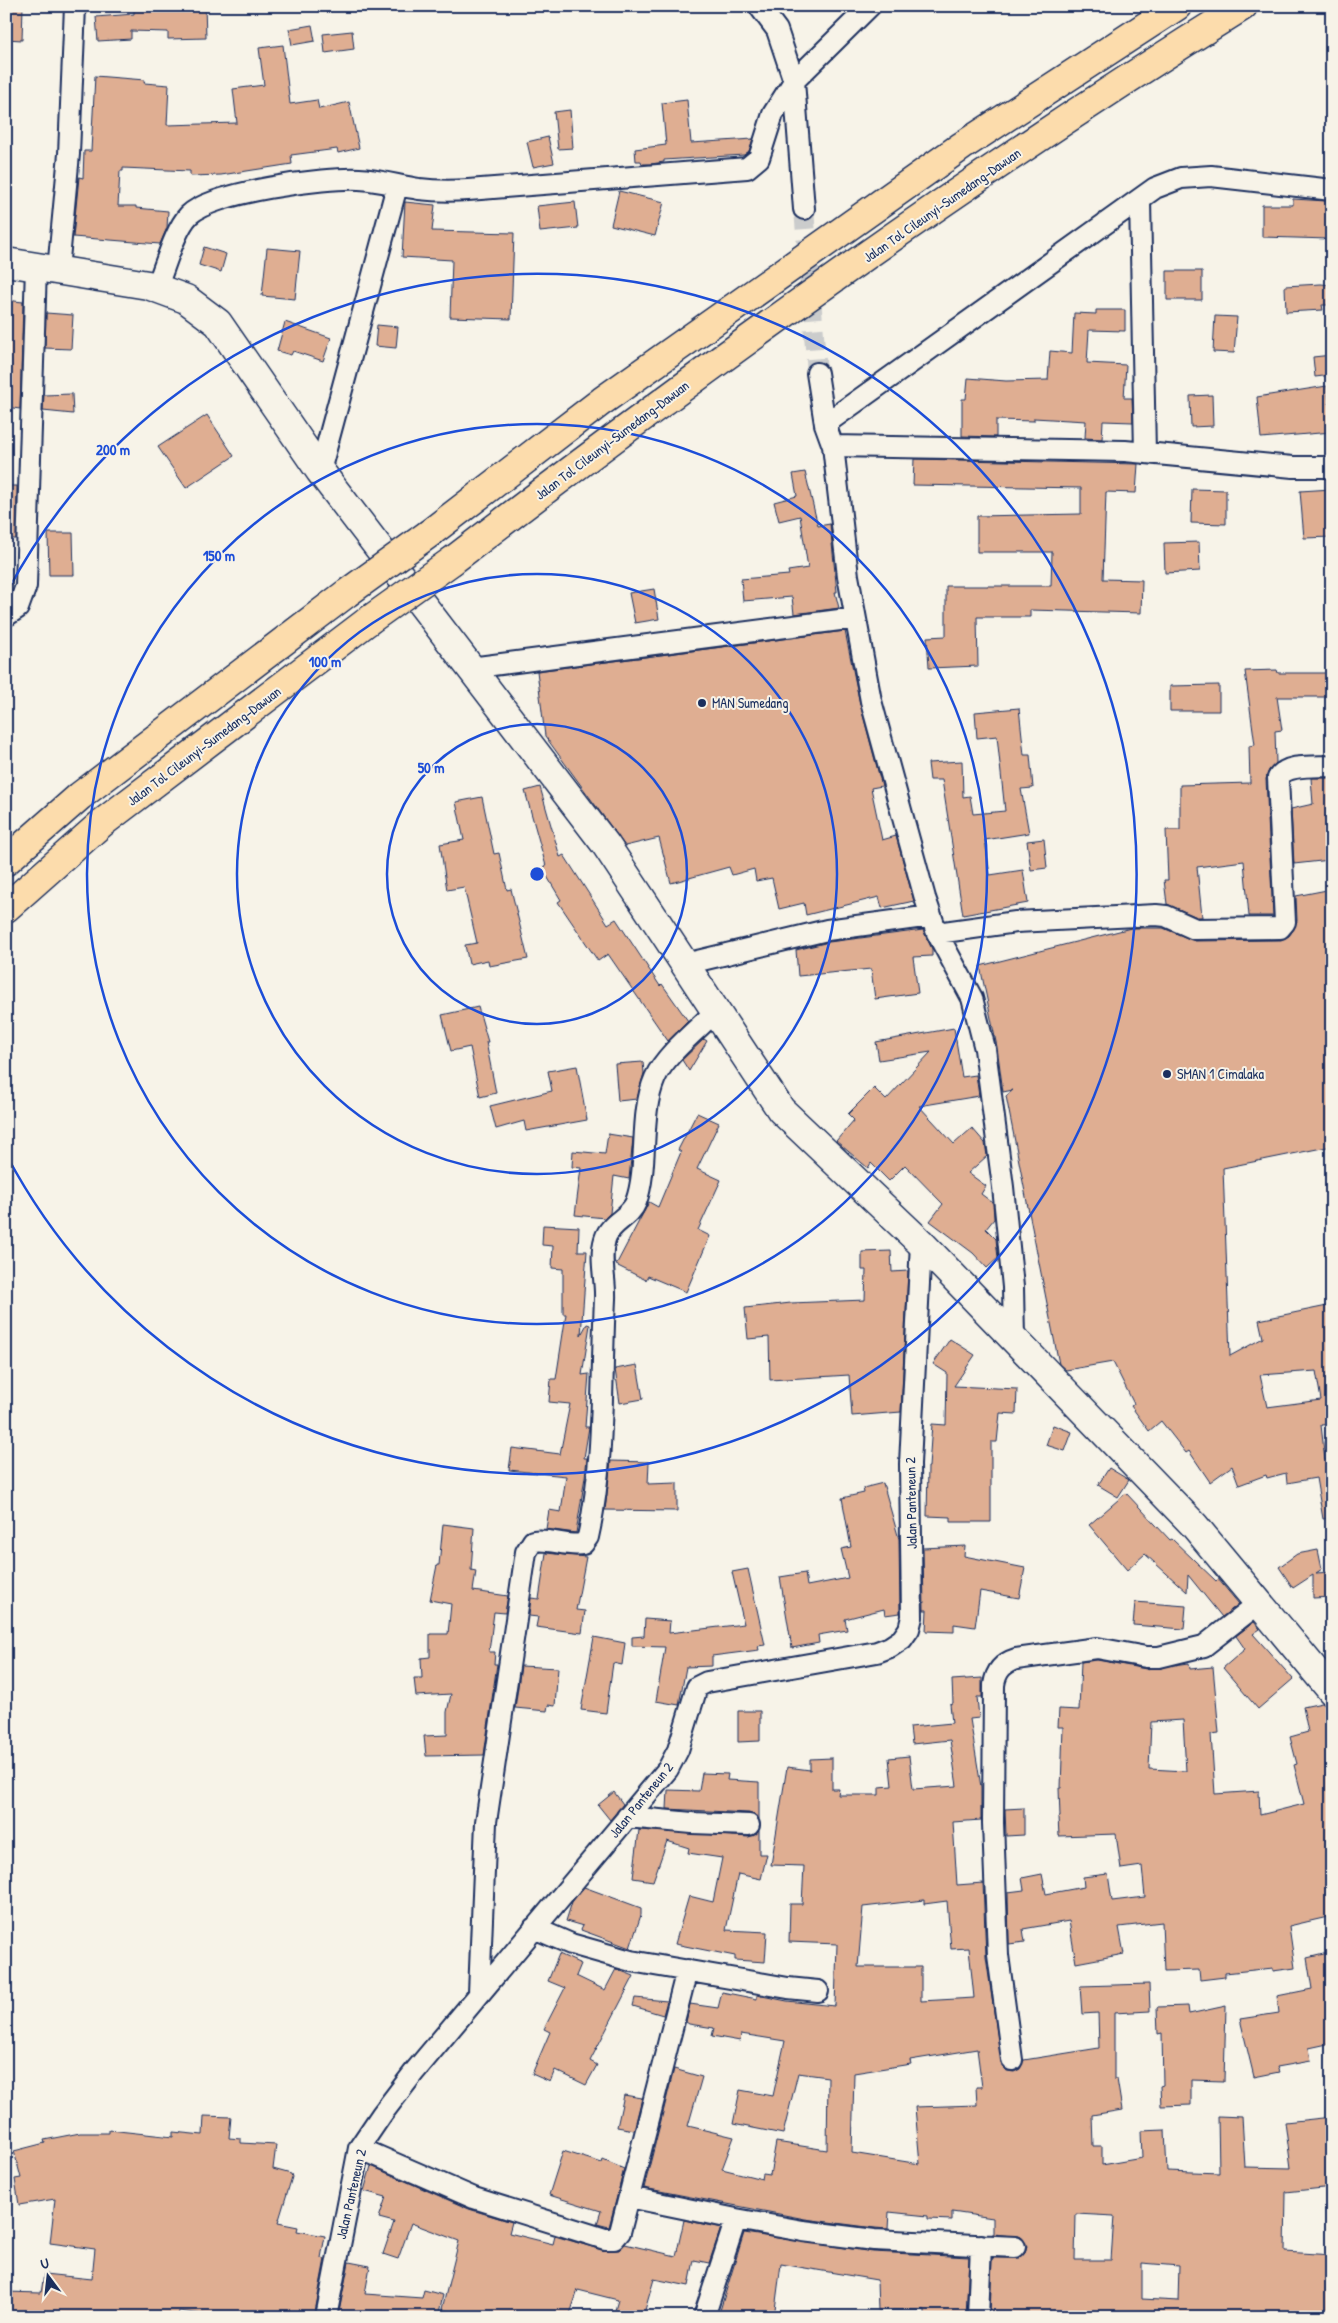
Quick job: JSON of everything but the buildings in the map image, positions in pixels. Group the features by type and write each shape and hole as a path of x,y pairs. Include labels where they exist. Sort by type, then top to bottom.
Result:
{"highway":[{"path":"6,860 80,796 602,401 946,158 1178,6"},
{"name":"Jalan Tol Cileunyi–Sumedang–Dawuan","path":"6,908 102,823 368,621 452,561 623,429 974,181 1243,6"}],"street":[{"path":"6,616 18,608 26,586 47,268 69,154 75,6"},
{"path":"759,6 777,30 794,81 804,209"},
{"path":"156,288 181,227 189,216 210,204 277,187 344,178 432,191 468,190 747,168 759,158 773,114 794,81 870,6"},
{"path":"825,424 1155,188 1181,178 1211,176 1332,190"},
{"path":"320,471 397,186"},
{"path":"1140,200 1145,453"},
{"path":"6,262 156,288 186,299 218,323 320,471 606,845 781,1110 921,1243 1049,1378 1194,1525 1332,1691"},
{"path":"818,372 825,424 833,446 855,618 882,745 934,925 972,998 985,1050 1005,1205 1013,1287 1014,1339"},
{"path":"833,446 1145,453 1293,467 1332,467"},
{"path":"470,668 855,618"},
{"path":"685,964 827,930 1156,914 1166,916 1195,929 1280,928 1285,922 1278,778 1281,773 1288,769 1332,766"},
{"path":"480,1993 486,1822 526,1552 533,1542 552,1541 575,1545 583,1544 588,1538 601,1433 606,1292 603,1248 605,1238 614,1224 625,1216 636,1202 648,1100 655,1077 666,1062 716,1011"},
{"name":"Jalan Panteneun 2","path":"326,2317 359,2148 382,2114 480,1993 673,1762 694,1691 700,1684 877,1652 890,1647 902,1639 909,1630 912,1617 913,1595 910,1464 921,1243"},
{"path":"1012,2060 999,1960 994,1851 994,1685 998,1671 1008,1661 1016,1659 1097,1648 1153,1658 1198,1648 1209,1643 1259,1603"},
{"path":"628,1817 692,1824 749,1825"},
{"path":"534,1928 570,1944 632,1961 788,1988 818,1991"},
{"path":"359,2148 474,2198 610,2240 618,2237 687,1970"},
{"path":"629,2197 803,2231 874,2240 1015,2246"},
{"path":"704,2317 736,2219"},
{"path":"978,2317 981,2245"}],"tunnel":[{"path":"804,209 817,373"}],"place":[{"name":"MAN Sumedang","path":"702,703"},
{"name":"SMAN 1 Cimalaka","path":"1167,1074"}]}
